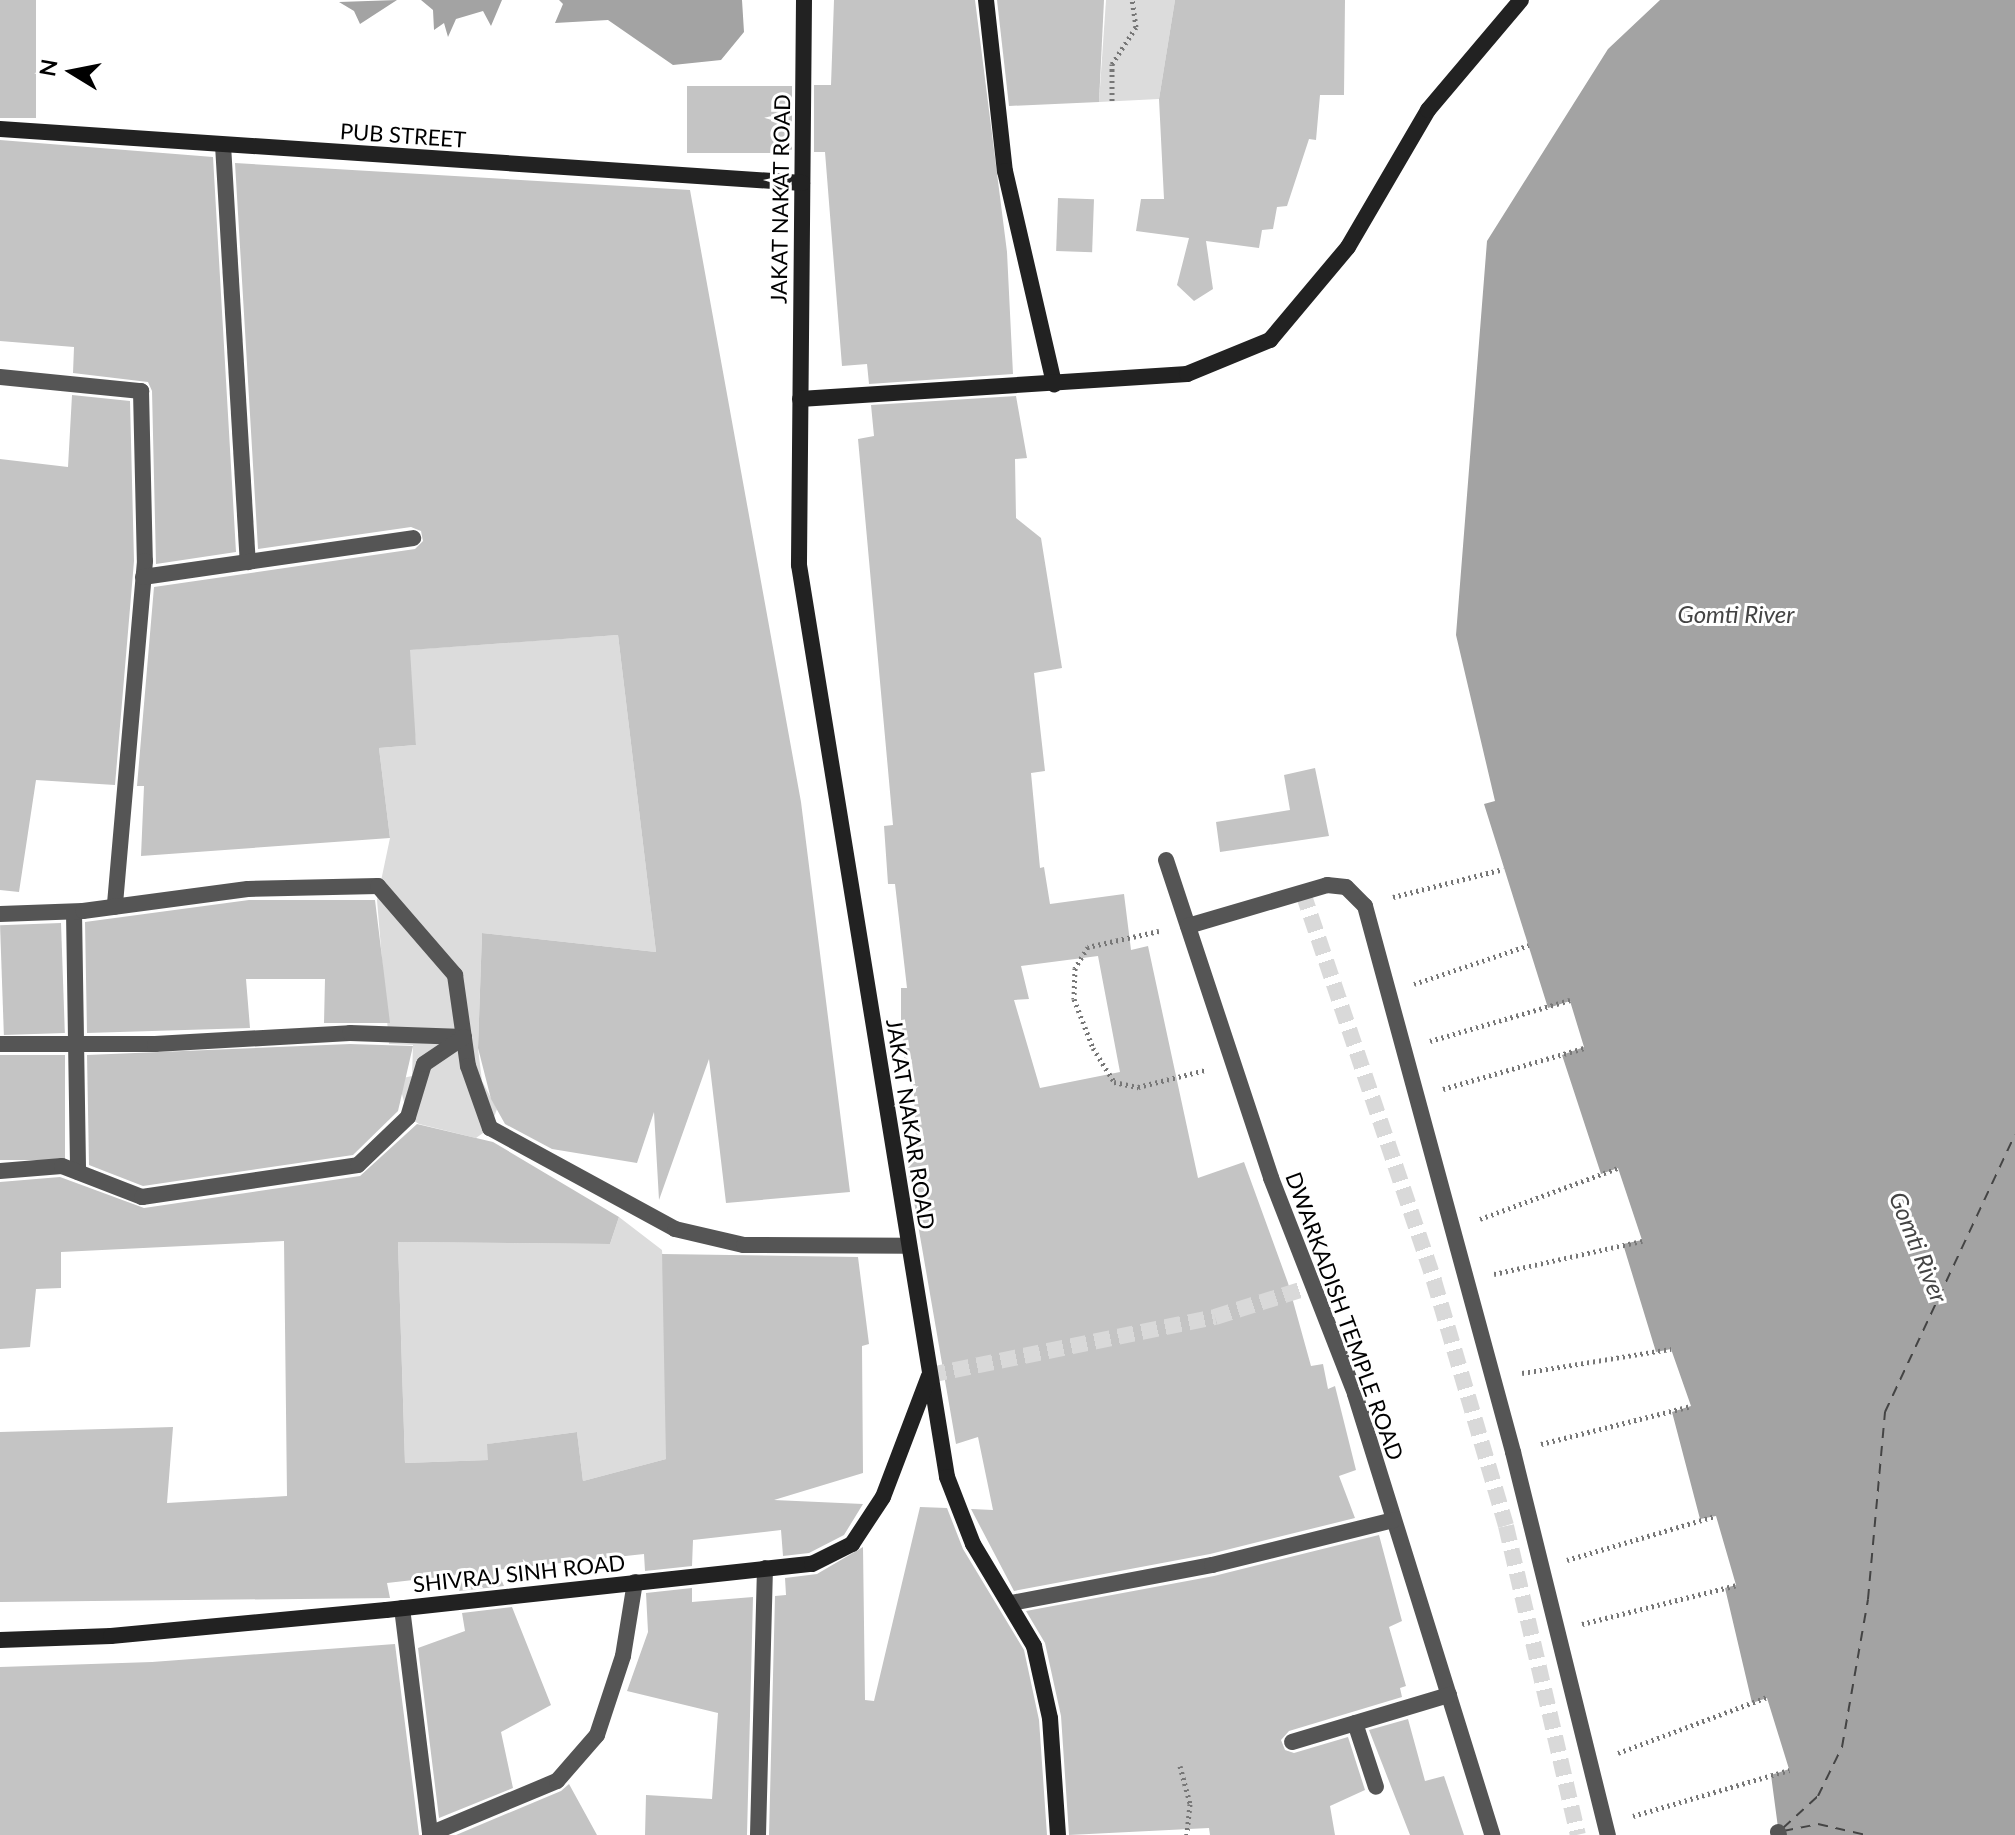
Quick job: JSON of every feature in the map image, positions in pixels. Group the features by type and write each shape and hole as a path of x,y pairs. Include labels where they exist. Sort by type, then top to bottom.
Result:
{"main road":[{"name":"JAKAT NAKAT ROAD","path":"800,399 804,0"},
{"path":"986,0 1005,171 1054,384"},
{"path":"800,399 1187,374 1270,340 1348,247 1428,110 1521,0"},
{"name":"PUB STREET","path":"0,129 802,183"},
{"name":"JAKAT NAKAR ROAD","path":"800,399 799,565 947,1477 973,1544 1034,1646 1050,1718 1058,1835"},
{"name":"SHIVRAJ SINH ROAD","path":"0,1640 111,1636 812,1564 852,1544 883,1497 930,1375"}],"street":[{"path":"223,145 248,562"},
{"path":"0,377 141,391 143,577 115,907"},
{"path":"143,577 413,538"},
{"name":"DWARKADISH TEMPLE ROAD","path":"1166,860 1271,1178 1355,1394 1492,1835"},
{"path":"1188,926 1327,885 1346,887 1365,906 1406,1048 1513,1452 1607,1830"},
{"path":"0,914 74,912 248,889 378,886 455,975 464,1037 490,1128 675,1229 744,1245 908,1246"},
{"path":"74,912 79,1044 78,1172"},
{"path":"0,1044 79,1044 350,1033 464,1037"},
{"path":"0,1171 62,1166 142,1197 358,1165 408,1117 424,1064 464,1037"},
{"path":"1011,1603 1212,1565 1394,1520"},
{"path":"758,1835 765,1568"},
{"path":"402,1608 429,1834 557,1781 597,1735 623,1656 635,1582"},
{"path":"1292,1742 1449,1695"},
{"path":"1355,1723 1376,1787"}],"path":[{"path":"1112,101 1112,64 1136,27 1132,0"},
{"path":"1365,906 1504,869"},
{"path":"1188,926 1088,947 1075,968 1074,999 1104,1072 1123,1086 1168,1082 1232,1062"},
{"path":"1390,992 1529,945"},
{"path":"1406,1048 1570,1000"},
{"path":"1419,1096 1584,1048"},
{"path":"1453,1229 1618,1168"},
{"path":"1466,1279 1642,1241"},
{"path":"1491,1378 1671,1349"},
{"path":"1513,1452 1691,1406"},
{"path":"1541,1568 1716,1516"},
{"path":"1555,1630 1737,1585"},
{"path":"1592,1763 1767,1697"},
{"path":"1180,1766 1190,1804 1187,1835"},
{"path":"1607,1830 1789,1770"}],"shaded area":[{"path":"1106,0 1175,0 1159,99 1099,102"},
{"path":"618,635 656,952 482,933 478,1048 482,1081 497,1109 490,1128 476,1138 419,1124 408,1117 398,1079 412,1076 413,1045 389,1044 377,900 390,838 379,748 416,745 406,650"},
{"path":"619,1217 662,1250 668,1346 666,1459 583,1481 577,1432 488,1444 488,1460 405,1463 398,1242 610,1244"}],"water":[{"path":"397,0 360,24 354,11 339,2"},
{"path":"421,0 502,0 491,26 483,11 456,19 448,37 444,23 434,30 433,10"},
{"path":"559,0 742,0 744,32 721,60 673,65 608,20 555,23 563,4"},
{"name":"Gomti River","path":"1660,0 2015,0 2015,1835 1779,1835 1771,1775 1789,1769 1767,1698 1752,1703 1725,1588 1736,1585 1716,1516 1700,1519 1672,1412 1691,1406 1671,1349 1656,1352 1623,1244 1642,1240 1618,1168 1601,1174 1562,1055 1584,1047 1570,1001 1548,1008 1484,804 1495,801 1456,635 1487,241 1608,49"}],"building":[{"path":"0,0 36,0 36,118 0,118"},
{"path":"834,0 975,0 1007,252 1013,374 869,384 867,364 842,366 825,152 814,152 814,85 831,85"},
{"path":"997,0 1104,0 1099,102 1009,106"},
{"path":"1175,0 1345,0 1344,95 1320,95 1316,140 1309,139 1287,206 1277,207 1273,229 1262,230 1259,248 1206,241 1213,289 1194,301 1177,285 1189,238 1136,231 1141,199 1164,199 1159,99"},
{"path":"687,86 792,86 792,153 687,153"},
{"path":"0,140 213,157 236,552 156,564 152,391 148,382 73,373 74,347 0,341"},
{"path":"235,163 690,190 801,802 850,1192 726,1203 709,1059 659,1200 654,1112 637,1163 552,1149 505,1124 491,1099 478,1048 482,933 656,952 618,635 410,650 416,745 379,748 390,838 141,856 144,786 137,786 154,587 415,549 423,541 421,531 411,527 258,549"},
{"path":"1058,198 1094,199 1092,252 1056,251"},
{"path":"72,395 130,401 134,561 115,785 36,780 19,892 0,890 0,459 68,467"},
{"path":"1016,396 1027,458 1015,459 1016,518 1041,538 1062,668 1034,673 1045,771 1031,773 1040,868 1044,867 1050,904 1124,894 1131,950 1148,946 1198,1178 1244,1162 1288,1283 1311,1366 1323,1364 1328,1389 1335,1386 1356,1470 1339,1476 1355,1518 1210,1554 1014,1591 971,1509 993,1510 978,1437 956,1444 907,1161 917,1159 913,1077 906,1077 901,1020 901,988 907,988 895,884 888,884 884,826 893,825 858,439 874,436 871,405","holes":["1098,956 1120,1072 1040,1088 1014,1000 1029,999 1021,966"]},
{"path":"1315,768 1329,836 1220,852 1216,822 1290,810 1284,775"},
{"path":"249,900 375,900 390,1023 324,1023 325,979 246,979 250,1028 87,1033 85,922"},
{"path":"61,923 65,1033 4,1035 0,925"},
{"path":"350,1044 413,1046 398,1111 353,1155 143,1186 89,1165 87,1055"},
{"path":"0,1055 65,1055 65,1160 0,1160"},
{"path":"417,1124 493,1142 619,1217 610,1244 398,1242 405,1463 488,1460 487,1444 577,1432 583,1481 666,1459 662,1254 858,1257 869,1344 862,1346 863,1473 774,1500 863,1504 844,1535 809,1553 783,1556 781,1530 693,1540 692,1566 645,1571 644,1554 497,1570 504,1586 459,1591 457,1575 387,1583 390,1598 0,1602 0,1432 173,1427 167,1503 287,1496 284,1241 61,1252 61,1288 36,1289 30,1347 0,1349 0,1182 60,1177 144,1208 360,1176"},
{"path":"920,1507 947,1508 963,1549 1024,1650 1039,1720 1047,1835 769,1835 775,1596 786,1595 785,1578 817,1574 863,1547 865,1700 874,1701"},
{"path":"1379,1535 1402,1621 1389,1627 1406,1686 1400,1688 1402,1697 1289,1731 1281,1740 1285,1750 1294,1753 1348,1737 1365,1790 1330,1806 1335,1835 1210,1835 1209,1828 1069,1835 1061,1716 1045,1643 1026,1611 1214,1576"},
{"path":"692,1588 692,1602 753,1597 747,1835 645,1835 646,1795 712,1799 718,1713 627,1691 648,1632 646,1593"},
{"path":"512,1607 551,1705 501,1732 513,1788 439,1818 418,1648 465,1631 462,1613"},
{"path":"395,1644 419,1835 0,1835 0,1667 152,1662"},
{"path":"1408,1719 1425,1781 1444,1776 1464,1835 1410,1835 1369,1730"},
{"path":"569,1784 597,1835 456,1835 561,1791"}],"ferry route":[{"path":"1783,1828 1818,1796 1842,1747 1868,1599 1885,1412 2015,1135"},
{"path":"1783,1831 1818,1824 1866,1835"}],"tunnel":[{"path":"1303,893 1434,1281 1506,1526 1578,1835"},
{"path":"930,1375 1215,1317 1313,1286"}]}
